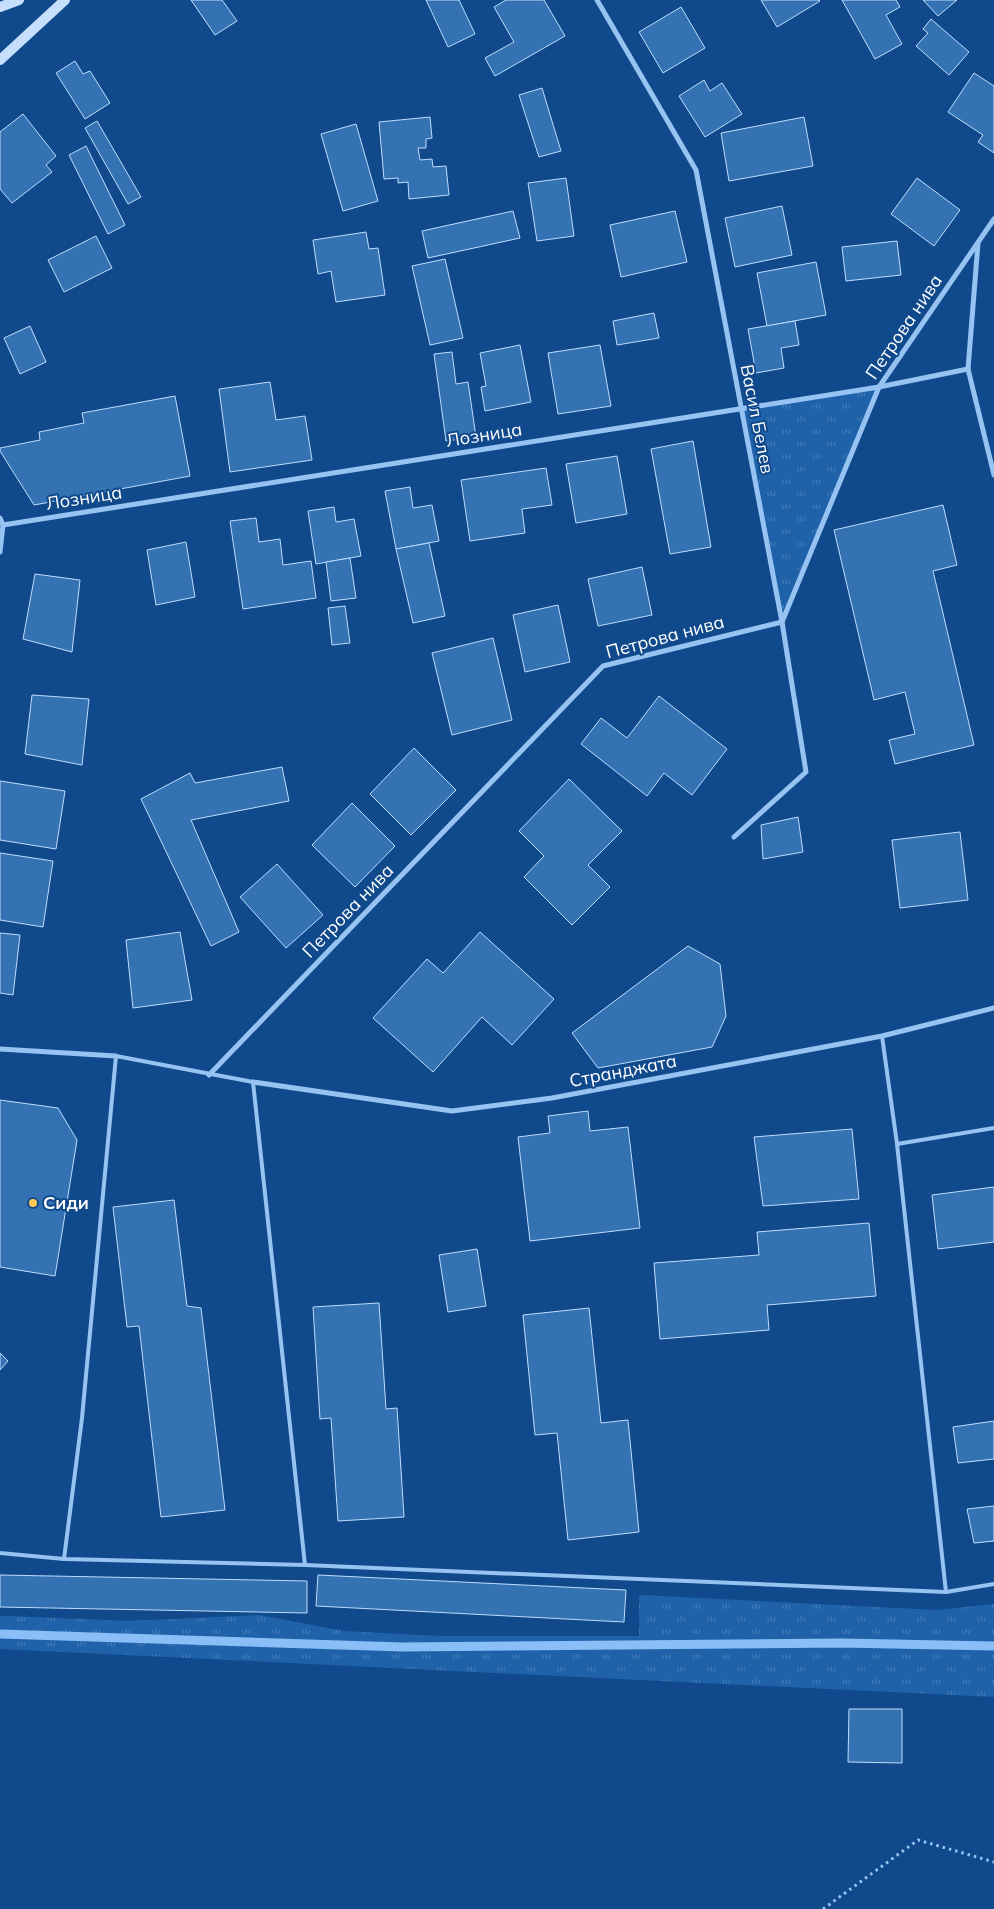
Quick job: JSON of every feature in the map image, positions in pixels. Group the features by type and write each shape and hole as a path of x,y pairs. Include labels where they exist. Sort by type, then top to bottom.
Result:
{"street":[{"path":"0,7 19,0"},
{"path":"0,60 65,0"},
{"name":"Васил Белев","path":"597,0 696,170 782,622 806,772 734,836"},
{"name":"Петрова нива","path":"209,1075 603,666 782,622 879,387 994,219"},
{"path":"978,242 968,369 994,475"},
{"name":"Лозница","path":"3,525 879,387 968,369"},
{"path":"0,518 3,525 0,552"},
{"name":"Странджата","path":"253,1082 452,1111 552,1098 882,1036 994,1008"},
{"path":"0,1050 116,1056"}],"lane":[{"path":"882,1036 897,1144 946,1592"},
{"path":"64,1559 82,1418 116,1056 253,1082 305,1564"},
{"path":"897,1144 994,1128"},
{"path":"0,1553 64,1559 305,1564 946,1592 994,1584"}],"path":[{"path":"823,1909 918,1840 994,1862"}],"green space":[{"path":"879,387 782,622 741,408"},
{"path":"639,1595 936,1610 994,1604 994,1697 0,1649 0,1616 129,1621 259,1615 344,1631 439,1636 639,1636"}],"building":[{"path":"191,0 222,0 237,21 215,35"},
{"path":"426,0 459,0 475,34 448,47"},
{"path":"506,0 544,0 565,36 495,76 485,58 514,42 494,7"},
{"path":"761,0 819,0 820,1 777,27"},
{"path":"842,0 896,0 900,7 886,15 902,44 875,59"},
{"path":"923,0 957,0 938,16"},
{"path":"681,7 705,48 663,73 639,32"},
{"path":"931,19 969,52 949,75 916,46 928,33 923,29"},
{"path":"75,61 83,74 90,71 110,103 85,119 56,73"},
{"path":"974,73 994,86 994,153 978,142 983,135 948,112"},
{"path":"704,80 710,91 722,83 742,114 705,137 679,96"},
{"path":"542,88 561,151 539,157 519,95"},
{"path":"23,114 56,156 46,165 52,172 12,203 0,189 0,132"},
{"path":"430,117 432,138 426,139 426,148 418,148 420,160 432,159 433,167 446,166 449,195 409,199 408,182 398,183 398,178 384,179 379,122"},
{"path":"804,117 813,166 729,181 721,133"},
{"path":"97,121 141,197 128,204 85,128"},
{"path":"356,124 378,201 343,211 321,134"},
{"path":"86,146 125,225 108,234 69,155"},
{"path":"566,178 574,236 537,241 528,183"},
{"path":"917,178 960,210 934,246 891,214"},
{"path":"782,206 792,255 735,267 725,218"},
{"path":"513,211 520,238 428,258 422,231"},
{"path":"675,211 687,262 621,277 610,225"},
{"path":"366,232 369,249 378,248 385,295 336,302 331,271 318,274 313,240"},
{"path":"96,236 112,268 64,292 48,260"},
{"path":"897,241 901,275 846,281 842,247"},
{"path":"445,259 463,338 430,345 412,266"},
{"path":"816,262 826,315 767,326 757,273"},
{"path":"654,313 659,338 617,345 613,321"},
{"path":"795,321 799,345 781,348 784,368 756,373 748,329"},
{"path":"30,326 46,362 20,374 4,338"},
{"path":"520,345 531,402 485,411 481,387 486,386 480,353"},
{"path":"600,345 611,406 558,414 548,353"},
{"path":"452,352 456,384 468,382 476,437 446,441 434,354"},
{"path":"270,382 276,420 305,416 312,460 230,472 219,389"},
{"path":"175,396 190,476 34,505 0,451 0,448 40,440 39,432 84,423 82,413"},
{"path":"693,441 711,547 670,554 651,449"},
{"path":"617,456 627,514 576,523 566,464"},
{"path":"546,468 552,505 522,509 525,533 470,541 461,480"},
{"path":"410,487 413,508 432,505 439,541 396,549 385,491"},
{"path":"943,505 957,565 933,571 974,745 895,764 889,740 915,734 905,692 874,700 834,530"},
{"path":"334,507 336,522 354,519 361,556 316,564 308,511"},
{"path":"256,518 259,542 280,539 283,565 311,561 316,598 243,609 230,521"},
{"path":"186,542 195,597 156,605 147,550"},
{"path":"429,543 445,616 413,623 396,549"},
{"path":"350,558 356,598 331,601 326,562"},
{"path":"642,567 652,615 598,626 588,579"},
{"path":"35,574 80,580 72,652 23,639"},
{"path":"558,605 570,662 525,672 513,615"},
{"path":"345,606 350,643 332,645 328,608"},
{"path":"493,638 512,720 452,735 432,653"},
{"path":"32,695 89,699 82,765 25,754"},
{"path":"659,696 727,749 692,795 664,773 647,796 581,744 601,718 627,738"},
{"path":"414,748 456,790 411,835 370,794"},
{"path":"282,767 289,801 191,820 239,932 211,946 141,799 190,773 195,783"},
{"path":"569,779 622,831 588,865 610,887 572,925 524,877 544,856 519,831"},
{"path":"0,781 65,791 56,849 0,840"},
{"path":"352,803 395,846 355,887 312,845"},
{"path":"798,817 803,852 763,859 761,825"},
{"path":"960,832 968,900 900,908 892,840"},
{"path":"0,853 53,861 43,927 0,920"},
{"path":"277,864 323,915 286,948 240,897"},
{"path":"180,932 192,1000 133,1008 126,940"},
{"path":"480,932 554,999 512,1045 482,1017 433,1072 373,1018 427,959 443,973"},
{"path":"0,933 20,935 13,995 0,993"},
{"path":"688,946 720,964 726,1016 712,1047 598,1068 572,1033"},
{"name":"Сиди","path":"0,1100 58,1108 77,1140 55,1276 0,1267"},
{"path":"588,1111 590,1131 628,1127 640,1228 530,1241 518,1137 550,1133 548,1116"},
{"path":"852,1129 859,1199 763,1206 754,1137"},
{"path":"994,1187 994,1242 938,1249 932,1195"},
{"path":"174,1200 187,1306 201,1308 225,1510 161,1517 139,1326 127,1327 113,1207"},
{"path":"869,1223 876,1296 767,1305 769,1330 660,1339 654,1263 759,1255 757,1232"},
{"path":"477,1249 486,1306 448,1312 439,1255"},
{"path":"379,1303 386,1409 397,1408 404,1517 338,1521 331,1418 320,1419 313,1307"},
{"path":"589,1308 601,1423 628,1420 639,1532 568,1540 557,1433 535,1435 523,1315"},
{"path":"0,1353 8,1361 0,1370"},
{"path":"994,1421 994,1459 958,1463 953,1427"},
{"path":"994,1506 994,1541 974,1543 967,1509"},
{"path":"0,1575 307,1581 307,1613 0,1607"},
{"path":"318,1575 626,1590 624,1622 316,1606"},
{"path":"849,1709 902,1709 902,1763 848,1762"}],"waterway":[{"path":"0,1634 402,1647 842,1643 994,1646"}],"place":[{"name":"Сиди","path":"33,1203"}]}
